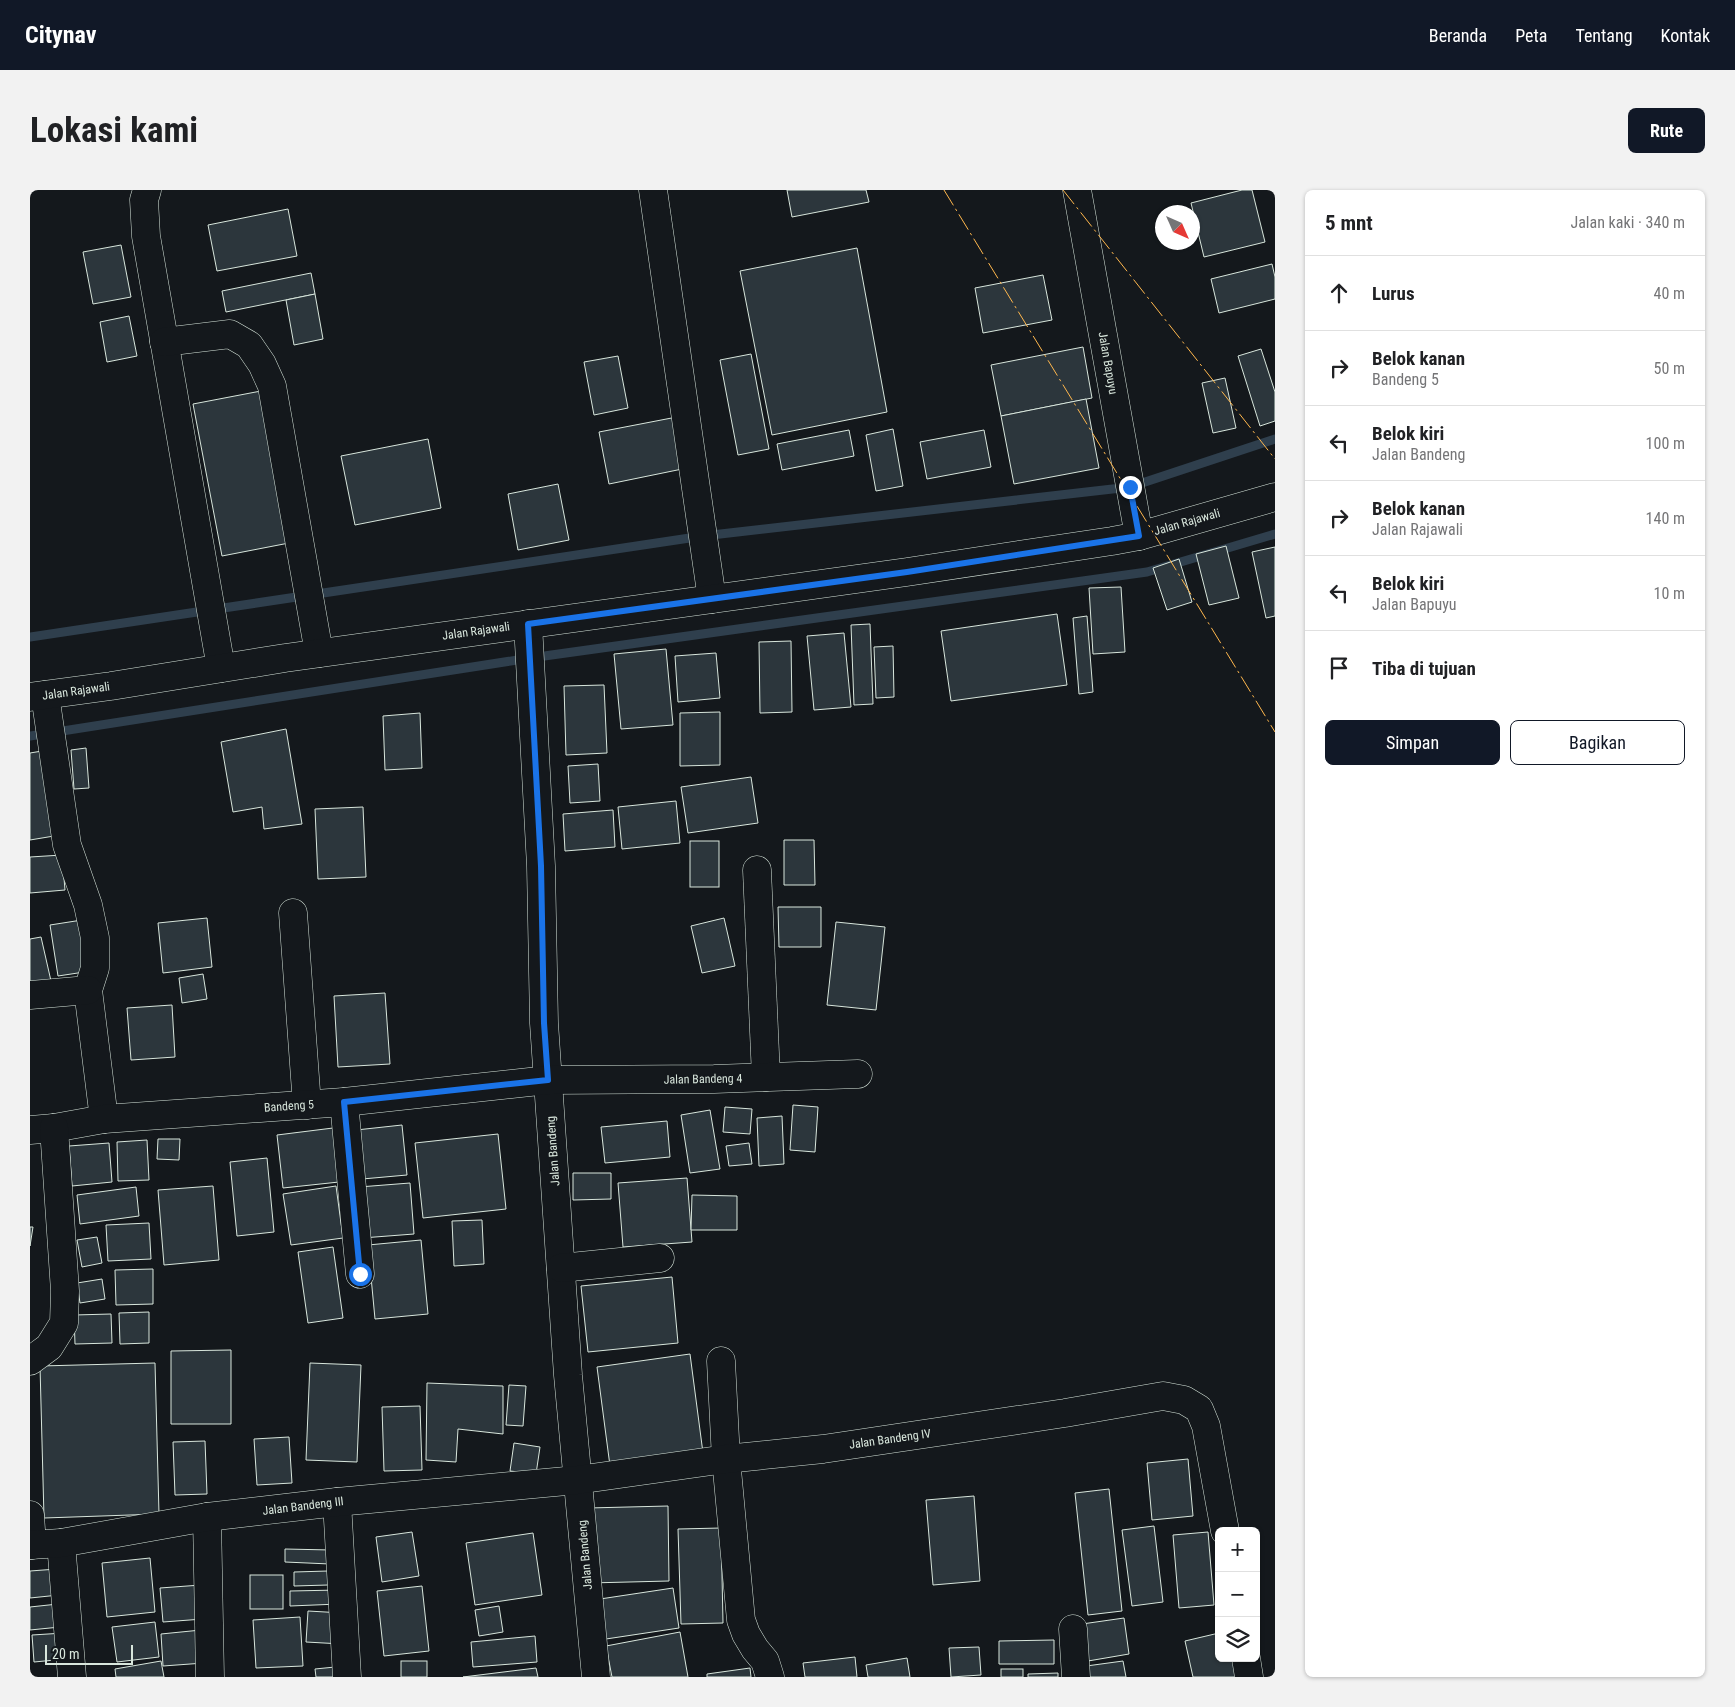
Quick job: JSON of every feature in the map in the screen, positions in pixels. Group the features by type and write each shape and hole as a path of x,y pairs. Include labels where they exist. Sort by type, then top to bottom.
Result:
{"street":[{"path":"147,190 144,200 146,236 221,668"},
{"path":"653,190 712,598"},
{"name":"Jalan Bapuyu","path":"1078,190 1139,536"},
{"path":"164,342 230,334 249,344 262,364 272,386 319,653"},
{"name":"Jalan Rajawali","path":"38,696 319,653 907,572 1139,536 1275,497"},
{"name":"Jalan Bandeng","path":"528,624 541,866 544,1023 568,1374 596,1677"},
{"path":"38,696 67,845 88,905 96,938 95,968 88,990 104,1120"},
{"path":"757,870 766,1077"},
{"path":"293,913 307,1105"},
{"path":"30,995 88,990"},
{"name":"Jalan Bandeng 4","path":"548,1080 858,1074"},
{"name":"Bandeng 5","path":"42,1129 104,1120 344,1102 548,1080"},
{"path":"344,1102 360,1274"},
{"path":"30,1361 49,1347 64,1323 65,1291 42,1129"},
{"path":"560,1268 660,1258"},
{"path":"721,1361 726,1459 741,1620 750,1642 765,1661 770,1677"},
{"name":"Jalan Bandeng IV","path":"578,1480 726,1459 823,1449 1065,1413 1163,1396 1184,1400 1199,1410 1206,1426 1224,1527"},
{"name":"Jalan Bandeng III","path":"31,1545 61,1543 207,1518 337,1502 578,1480"},
{"path":"337,1502 347,1677"},
{"path":"30,1515 31,1545"},
{"path":"207,1518 210,1677"},
{"path":"61,1543 72,1677"},
{"path":"1073,1630 1076,1677"},
{"path":"1247,1662 1249,1677"}],"building":[{"path":"787,190 866,190 869,202 792,217"},
{"path":"1242,190 1252,190 1265,242 1204,257 1200,240 1200,205 1191,205 1191,203"},
{"path":"288,209 297,256 217,271 208,225"},
{"path":"121,245 131,297 93,304 83,252"},
{"path":"857,248 887,412 772,435 740,271"},
{"path":"1272,264 1275,277 1275,299 1219,313 1211,279"},
{"path":"311,273 315,294 226,312 222,291"},
{"path":"1043,275 1052,320 983,333 975,288"},
{"path":"315,294 323,339 294,345 286,300"},
{"path":"129,316 137,356 107,362 100,322"},
{"path":"1083,347 1092,398 1001,416 991,365"},
{"path":"1261,349 1275,392 1275,421 1260,426 1238,356"},
{"path":"751,354 769,449 738,455 720,360"},
{"path":"618,356 628,408 594,415 584,362"},
{"path":"1225,378 1236,428 1213,433 1202,383"},
{"path":"261,391 289,543 222,556 193,404"},
{"path":"1086,399 1099,468 1014,484 1001,416"},
{"path":"682,416 692,467 609,484 599,432"},
{"path":"893,429 903,486 876,491 866,435"},
{"path":"849,430 854,456 782,470 777,444"},
{"path":"984,430 991,467 927,479 920,442"},
{"path":"428,439 441,508 355,525 341,456"},
{"path":"558,484 569,540 518,550 508,494"},
{"path":"1226,546 1239,598 1209,605 1196,554"},
{"path":"1275,547 1275,616 1266,618 1252,552"},
{"path":"1179,559 1192,602 1167,610 1153,568"},
{"path":"1121,587 1125,652 1093,654 1089,588"},
{"path":"1057,614 1067,685 951,701 941,631"},
{"path":"1087,616 1093,692 1079,694 1073,618"},
{"path":"870,624 873,704 854,705 851,625"},
{"path":"844,633 851,707 814,710 807,636"},
{"path":"791,641 792,712 760,713 759,642"},
{"path":"893,646 894,697 876,698 874,647"},
{"path":"666,649 673,725 621,729 614,654"},
{"path":"716,653 720,698 678,702 675,656"},
{"path":"604,685 607,753 566,755 564,686"},
{"path":"720,712 720,765 680,766 680,713"},
{"path":"420,713 422,768 385,770 383,716"},
{"path":"286,729 302,824 264,829 262,807 233,812 221,742"},
{"path":"86,748 89,788 74,789 71,750"},
{"path":"48,750 60,835 30,840 30,753"},
{"path":"598,764 600,801 570,803 568,766"},
{"path":"751,777 758,823 688,833 681,787"},
{"path":"676,801 680,843 622,849 618,807"},
{"path":"363,807 366,877 318,879 315,809"},
{"path":"613,810 615,847 565,851 563,814"},
{"path":"784,840 814,840 815,885 784,885"},
{"path":"690,841 719,841 719,887 690,887"},
{"path":"62,855 65,890 30,893 30,857"},
{"path":"778,907 821,907 821,947 779,947"},
{"path":"207,918 212,967 163,973 158,923"},
{"path":"724,918 735,966 702,973 691,926"},
{"path":"82,920 91,971 58,976 50,925"},
{"path":"836,922 885,927 876,1010 827,1005"},
{"path":"41,937 51,981 30,985 30,939"},
{"path":"203,974 207,999 182,1003 179,978"},
{"path":"385,993 390,1064 338,1067 334,996"},
{"path":"172,1005 175,1057 131,1060 127,1008"},
{"path":"793,1105 818,1107 815,1152 790,1150"},
{"path":"725,1107 752,1109 750,1134 723,1132"},
{"path":"710,1110 720,1169 690,1173 681,1115"},
{"path":"782,1116 784,1164 759,1166 757,1118"},
{"path":"667,1121 670,1157 605,1163 601,1127"},
{"path":"402,1125 407,1175 351,1180 347,1131"},
{"path":"333,1128 339,1182 283,1188 277,1135"},
{"path":"498,1134 506,1209 423,1218 415,1143"},
{"path":"158,1139 180,1139 179,1160 157,1159"},
{"path":"147,1140 149,1180 118,1181 117,1142"},
{"path":"109,1143 112,1182 72,1186 69,1146"},
{"path":"749,1143 752,1164 729,1166 726,1146"},
{"path":"267,1158 274,1232 237,1236 230,1162"},
{"path":"573,1173 611,1173 611,1199 573,1200"},
{"path":"687,1178 692,1242 623,1247 618,1183"},
{"path":"410,1183 414,1234 362,1238 359,1187"},
{"path":"213,1186 219,1260 164,1265 158,1190"},
{"path":"336,1186 343,1238 291,1245 283,1194"},
{"path":"136,1187 139,1216 80,1224 77,1195"},
{"path":"692,1195 737,1196 737,1230 691,1230"},
{"path":"482,1220 484,1264 454,1266 452,1221"},
{"path":"149,1223 151,1259 108,1261 106,1225"},
{"path":"30,1227 33,1227 30,1246"},
{"path":"97,1237 102,1263 82,1267 77,1240"},
{"path":"421,1240 428,1314 375,1319 368,1245"},
{"path":"333,1247 343,1318 308,1323 298,1252"},
{"path":"153,1269 153,1304 116,1305 115,1270"},
{"path":"672,1277 678,1343 588,1352 581,1286"},
{"path":"102,1279 105,1299 80,1303 77,1283"},
{"path":"149,1312 149,1343 120,1344 119,1313"},
{"path":"111,1314 112,1343 75,1344 74,1315"},
{"path":"231,1350 231,1424 171,1424 171,1351"},
{"path":"690,1354 703,1453 610,1466 597,1367"},
{"path":"155,1363 159,1514 44,1518 40,1366"},
{"path":"310,1363 361,1365 357,1462 306,1460"},
{"path":"427,1383 503,1386 503,1434 458,1429 456,1462 426,1460"},
{"path":"509,1385 526,1386 523,1426 506,1425"},
{"path":"420,1406 422,1470 384,1471 382,1407"},
{"path":"289,1437 292,1483 257,1485 254,1439"},
{"path":"205,1441 207,1494 175,1495 173,1442"},
{"path":"514,1443 540,1447 536,1474 510,1471"},
{"path":"1188,1459 1193,1516 1152,1520 1147,1463"},
{"path":"1109,1489 1122,1611 1088,1615 1075,1493"},
{"path":"974,1496 980,1581 933,1585 926,1500"},
{"path":"668,1506 669,1581 589,1583 588,1508"},
{"path":"1154,1526 1163,1602 1132,1606 1122,1530"},
{"path":"721,1528 723,1623 681,1624 678,1529"},
{"path":"412,1532 419,1576 382,1582 376,1537"},
{"path":"1208,1532 1214,1605 1179,1608 1173,1535"},
{"path":"533,1533 542,1595 475,1605 466,1543"},
{"path":"285,1549 331,1550 330,1564 285,1562"},
{"path":"150,1558 155,1612 107,1617 102,1563"},
{"path":"57,1569 59,1595 30,1598 30,1571"},
{"path":"328,1571 328,1585 294,1586 294,1572"},
{"path":"250,1575 283,1575 283,1609 250,1609"},
{"path":"201,1585 203,1619 163,1622 160,1588"},
{"path":"422,1586 429,1651 384,1656 377,1591"},
{"path":"673,1588 679,1628 606,1639 600,1599"},
{"path":"339,1590 339,1604 290,1606 290,1591"},
{"path":"58,1604 60,1627 30,1630 30,1607"},
{"path":"499,1606 503,1632 479,1636 475,1610"},
{"path":"308,1611 343,1613 342,1644 306,1642"},
{"path":"300,1617 303,1666 256,1668 253,1620"},
{"path":"1124,1618 1129,1654 1088,1661 1082,1624"},
{"path":"155,1622 159,1657 117,1662 112,1627"},
{"path":"201,1630 204,1663 163,1666 161,1634"},
{"path":"680,1632 688,1677 612,1677 606,1646"},
{"path":"64,1633 66,1659 34,1662 32,1635"},
{"path":"1215,1634 1215,1662 1236,1662 1240,1677 1193,1677 1185,1641"},
{"path":"535,1636 537,1662 473,1667 471,1642"},
{"path":"1054,1640 1054,1664 999,1664 999,1641"},
{"path":"979,1647 981,1675 951,1677 949,1648"},
{"path":"855,1657 857,1677 805,1677 803,1663"},
{"path":"907,1658 910,1677 868,1677 866,1665"},
{"path":"161,1661 164,1677 116,1677 115,1669"},
{"path":"401,1661 427,1661 427,1677 401,1677"},
{"path":"1123,1661 1126,1677 1080,1677 1079,1667"},
{"path":"345,1666 346,1677 316,1677 315,1669"},
{"path":"536,1668 538,1677 463,1677"},
{"path":"750,1668 751,1677 707,1677 707,1674"},
{"path":"1001,1669 1023,1669 1023,1677 1001,1677"},
{"path":"1058,1673 1058,1677 1028,1677 1028,1674"}],"waterway":[{"path":"30,637 703,536 1130,487 1275,439"},
{"path":"30,736 530,658 1147,572 1275,534"}],"power":[{"path":"944,190 1275,732"},
{"path":"1063,190 1275,459"}],"route":[{"path":"360,1274 344,1102 548,1080 544,1023 541,866 528,624 907,572 1139,536 1130,487"}]}
